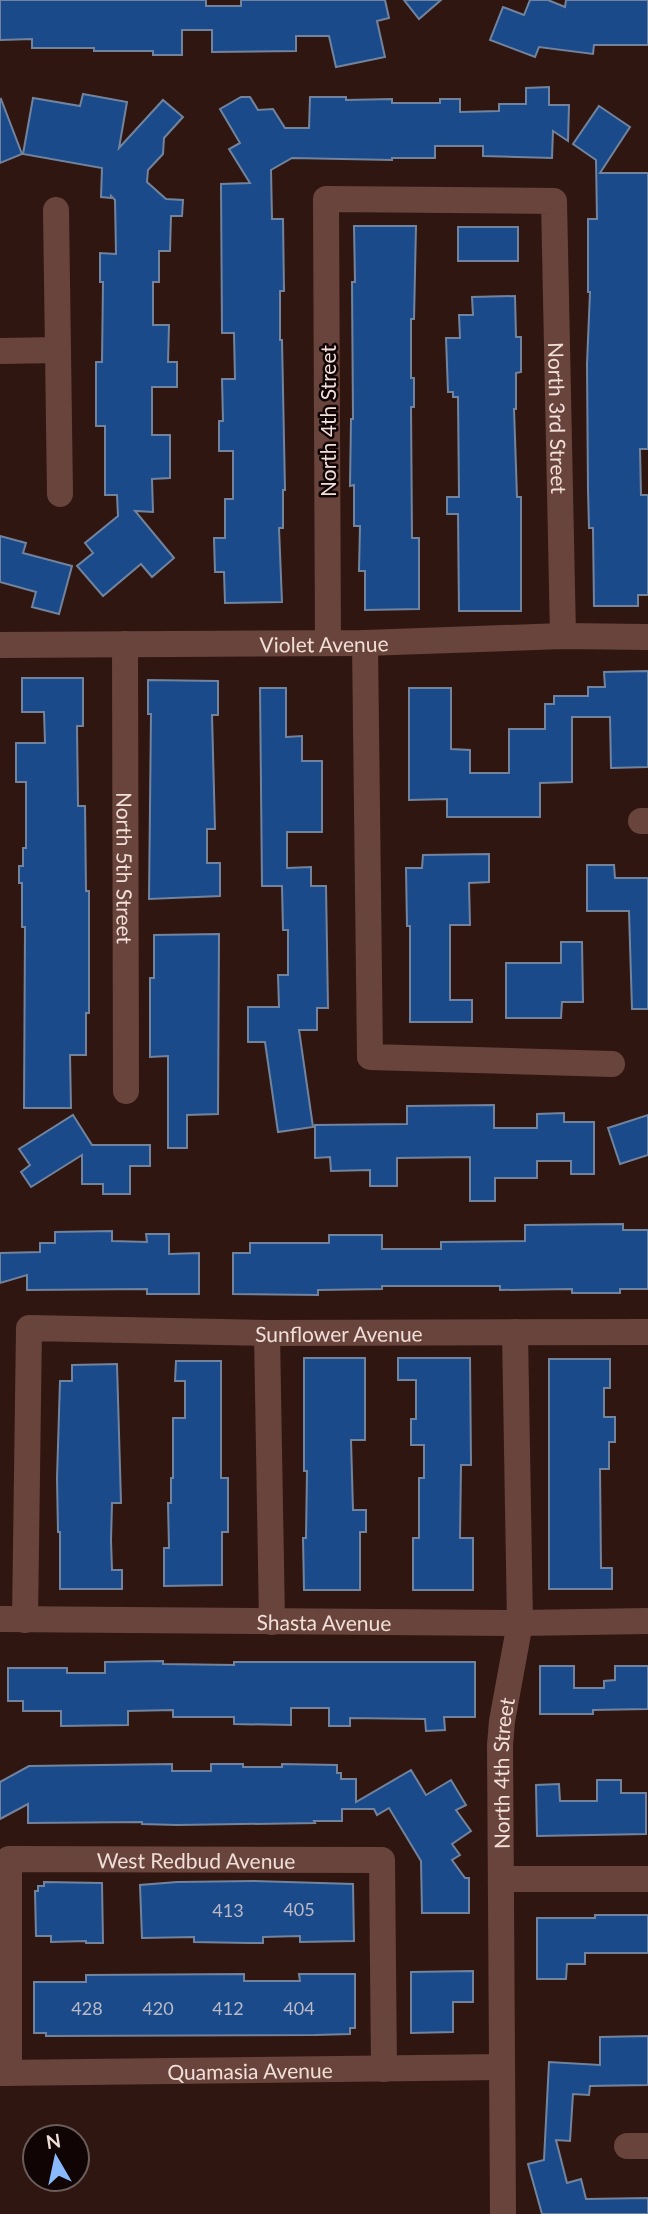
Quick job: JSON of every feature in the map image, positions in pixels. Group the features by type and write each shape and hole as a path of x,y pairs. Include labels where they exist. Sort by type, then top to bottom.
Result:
{"street":[{"name":"North 4th Street","path":"328,643 326,199 554,201"},
{"name":"North 3rd Street","path":"554,201 563,636"},
{"path":"56,210 60,494"},
{"path":"0,351 58,350"},
{"name":"Violet Avenue","path":"0,645 365,643 563,636 648,637"},
{"path":"365,643 370,1056 612,1064"},
{"name":"North 5th Street","path":"125,644 126,1091"},
{"name":"Sunflower Avenue","path":"12,1620 29,1328 267,1333 648,1332"},
{"name":"North 4th Street","path":"503,2214 500,1879 502,1721 520,1623 515,1332"},
{"path":"267,1333 272,1622"},
{"name":"Shasta Avenue","path":"12,1620 520,1623 648,1621"},
{"name":"West Redbud Avenue","path":"4,2073 9,1859 382,1860 384,2069"},
{"path":"500,1879 648,1879"},
{"name":"Quamasia Avenue","path":"4,2073 502,2067"}],"building":[{"path":"0,0 206,0 206,6 241,6 241,0 385,0 389,18 377,21 385,57 336,67 329,36 296,36 296,51 212,52 212,30 182,30 182,55 153,55 153,51 94,51 94,48 32,48 32,39 0,40"},
{"path":"404,0 441,0 419,19"},
{"path":"530,0 548,0 565,7 566,0 648,0 648,45 594,45 593,54 539,47 535,57 490,40 503,7 524,15"},
{"path":"549,87 549,105 569,105 568,141 553,131 552,158 483,156 483,146 435,146 435,158 292,158 271,170 272,219 283,219 284,291 280,291 280,340 285,490 283,528 279,528 282,602 225,603 224,572 215,572 214,538 225,538 225,499 233,499 233,451 219,451 219,421 223,421 222,379 235,379 234,333 222,333 221,184 250,183 229,149 240,143 220,109 241,97 250,97 258,110 273,109 285,128 309,128 310,97 346,97 346,100 392,99 392,103 440,103 440,99 460,99 460,112 499,111 499,104 526,104 526,88"},
{"path":"83,94 127,102 119,148 163,100 183,117 164,138 163,154 148,170 147,182 166,199 183,200 182,216 171,216 170,251 159,251 159,282 153,282 153,325 169,325 168,362 177,362 177,387 152,387 152,435 170,435 170,478 152,479 153,512 135,511 174,558 152,577 141,564 103,596 77,566 93,553 85,543 118,516 117,495 105,495 105,426 96,426 96,362 102,362 103,282 100,282 100,253 116,254 115,200 111,196 101,197 102,168 23,154 33,98 80,106"},
{"path":"0,100 22,154 0,163"},
{"path":"599,106 630,127 600,173 648,173 648,449 640,449 641,495 648,495 648,595 638,595 638,606 594,606 593,528 589,528 587,364 590,292 588,219 597,219 596,160 573,144"},
{"path":"354,226 416,226 414,319 411,319 411,378 414,378 414,407 411,407 412,538 419,538 419,609 365,610 365,571 359,571 360,526 354,526 354,485 350,486"},
{"path":"458,227 518,227 518,261 458,261"},
{"path":"515,296 516,337 521,337 521,372 516,373 514,409 517,497 521,497 521,611 459,611 458,514 447,514 447,497 459,497 458,397 453,397 453,392 448,392 446,338 460,338 459,315 473,315 472,297"},
{"path":"0,536 26,543 23,553 72,566 59,614 32,607 36,592 0,582"},
{"path":"648,671 648,767 611,768 610,717 572,717 572,782 540,783 540,817 447,817 447,799 409,800 409,688 451,688 451,749 470,750 470,773 509,773 509,729 545,729 545,704 554,704 554,696 588,696 588,687 605,687 604,672"},
{"path":"22,678 83,678 83,726 77,726 78,806 85,806 86,891 89,891 89,1013 86,1013 86,1055 70,1055 71,1108 24,1108 25,927 22,927 22,883 19,883 19,866 23,866 23,848 26,848 26,782 16,782 16,743 45,743 44,712 22,712"},
{"path":"148,680 218,681 218,715 212,715 215,829 207,829 207,863 220,863 220,896 149,899 151,714 148,714"},
{"path":"260,688 286,688 286,737 302,736 302,761 322,761 322,832 287,832 287,868 311,867 311,886 326,886 328,1008 317,1008 317,1030 299,1030 313,1127 278,1132 265,1042 248,1042 248,1007 279,1007 278,975 288,975 288,930 283,930 282,886 262,886"},
{"path":"489,854 489,882 469,883 470,925 450,925 450,1000 472,1000 472,1022 410,1022 410,926 407,926 406,868 422,868 423,855"},
{"path":"587,865 614,865 615,878 648,878 648,1009 632,1009 629,911 587,911"},
{"path":"219,934 218,1114 187,1115 187,1148 168,1148 168,1056 150,1057 150,978 154,978 154,935"},
{"path":"561,942 582,942 583,1002 562,1002 561,1018 506,1018 506,963 561,963"},
{"path":"494,1105 494,1128 537,1128 537,1114 564,1113 564,1122 594,1122 594,1174 571,1174 571,1161 537,1161 537,1178 495,1178 495,1201 470,1201 470,1157 397,1158 397,1186 370,1186 370,1170 331,1171 330,1157 315,1158 315,1125 407,1124 407,1106"},
{"path":"73,1115 92,1145 150,1145 150,1166 130,1166 130,1194 103,1194 103,1184 82,1184 82,1155 31,1187 21,1172 30,1165 19,1149"},
{"path":"648,1115 648,1155 620,1164 608,1128"},
{"path":"623,1224 623,1230 648,1230 648,1289 620,1289 620,1293 572,1293 572,1289 500,1290 500,1286 382,1286 382,1289 318,1290 318,1295 233,1294 233,1253 250,1253 250,1243 329,1243 329,1235 382,1235 382,1249 441,1249 441,1242 525,1241 525,1225"},
{"path":"112,1231 112,1241 147,1242 146,1234 169,1234 169,1254 199,1253 199,1294 147,1294 147,1289 27,1290 27,1275 0,1283 0,1253 40,1252 40,1243 55,1243 55,1232"},
{"path":"304,1358 365,1358 365,1440 351,1440 353,1510 366,1510 366,1532 360,1532 360,1590 304,1590 303,1538 306,1538 307,1471 304,1471"},
{"path":"398,1358 470,1358 471,1465 461,1465 460,1538 473,1538 473,1590 413,1590 413,1538 419,1538 419,1478 424,1478 424,1445 411,1445 411,1419 416,1419 416,1380 398,1380"},
{"path":"549,1359 610,1359 610,1388 604,1388 604,1417 615,1417 615,1442 609,1442 609,1469 600,1469 601,1568 612,1568 612,1589 549,1589"},
{"path":"176,1361 221,1361 221,1478 228,1478 228,1532 222,1532 222,1585 164,1586 164,1548 169,1548 168,1503 171,1503 173,1478 173,1418 185,1418 185,1381 175,1381"},
{"path":"117,1364 121,1503 112,1503 111,1540 112,1570 122,1570 122,1589 60,1589 57,1478 60,1381 72,1381 72,1365"},
{"path":"163,1661 163,1664 234,1665 234,1662 475,1662 475,1717 444,1717 445,1730 426,1731 425,1719 350,1718 350,1726 329,1726 329,1708 291,1708 291,1725 234,1724 234,1717 173,1717 173,1710 128,1711 128,1725 61,1726 61,1711 23,1711 23,1701 8,1701 8,1668 67,1668 67,1673 105,1673 105,1662"},
{"path":"540,1666 574,1666 574,1688 604,1688 604,1681 615,1680 615,1666 648,1666 648,1709 593,1710 593,1714 540,1714"},
{"path":"172,1764 172,1771 211,1771 211,1764 243,1764 243,1767 282,1767 282,1764 337,1765 337,1773 341,1773 341,1779 356,1779 356,1802 411,1770 426,1795 451,1780 466,1805 456,1810 471,1831 452,1844 460,1855 452,1860 465,1878 469,1878 469,1913 422,1913 421,1861 389,1808 377,1815 374,1809 342,1809 342,1821 177,1825 142,1822 28,1823 28,1804 0,1819 0,1782 29,1766"},
{"path":"597,1780 621,1780 621,1793 646,1793 646,1834 537,1836 536,1785 559,1784 560,1801 597,1801"},
{"path":"254,1881 353,1884 354,1941 300,1942 300,1936 263,1937 263,1943 194,1942 194,1937 142,1938 140,1885"},
{"path":"44,1882 102,1883 103,1943 51,1942 51,1936 36,1936 35,1891 38,1891 38,1886 44,1886"},
{"path":"595,1915 648,1915 648,1953 585,1953 585,1964 567,1964 566,1979 537,1979 537,1918 595,1918"},
{"path":"473,1971 473,2002 453,2002 453,2032 411,2033 411,1972"},
{"path":"244,1974 244,1981 300,1981 299,1974 355,1974 355,2028 350,2028 350,2034 315,2035 46,2036 46,2033 34,2033 34,1982 86,1982 86,1975"},
{"path":"648,2036 648,2085 590,2086 589,2095 573,2094 570,2141 556,2140 567,2183 581,2179 586,2199 648,2198 648,2214 542,2214 528,2164 544,2160 549,2062 600,2065 600,2037"}]}
